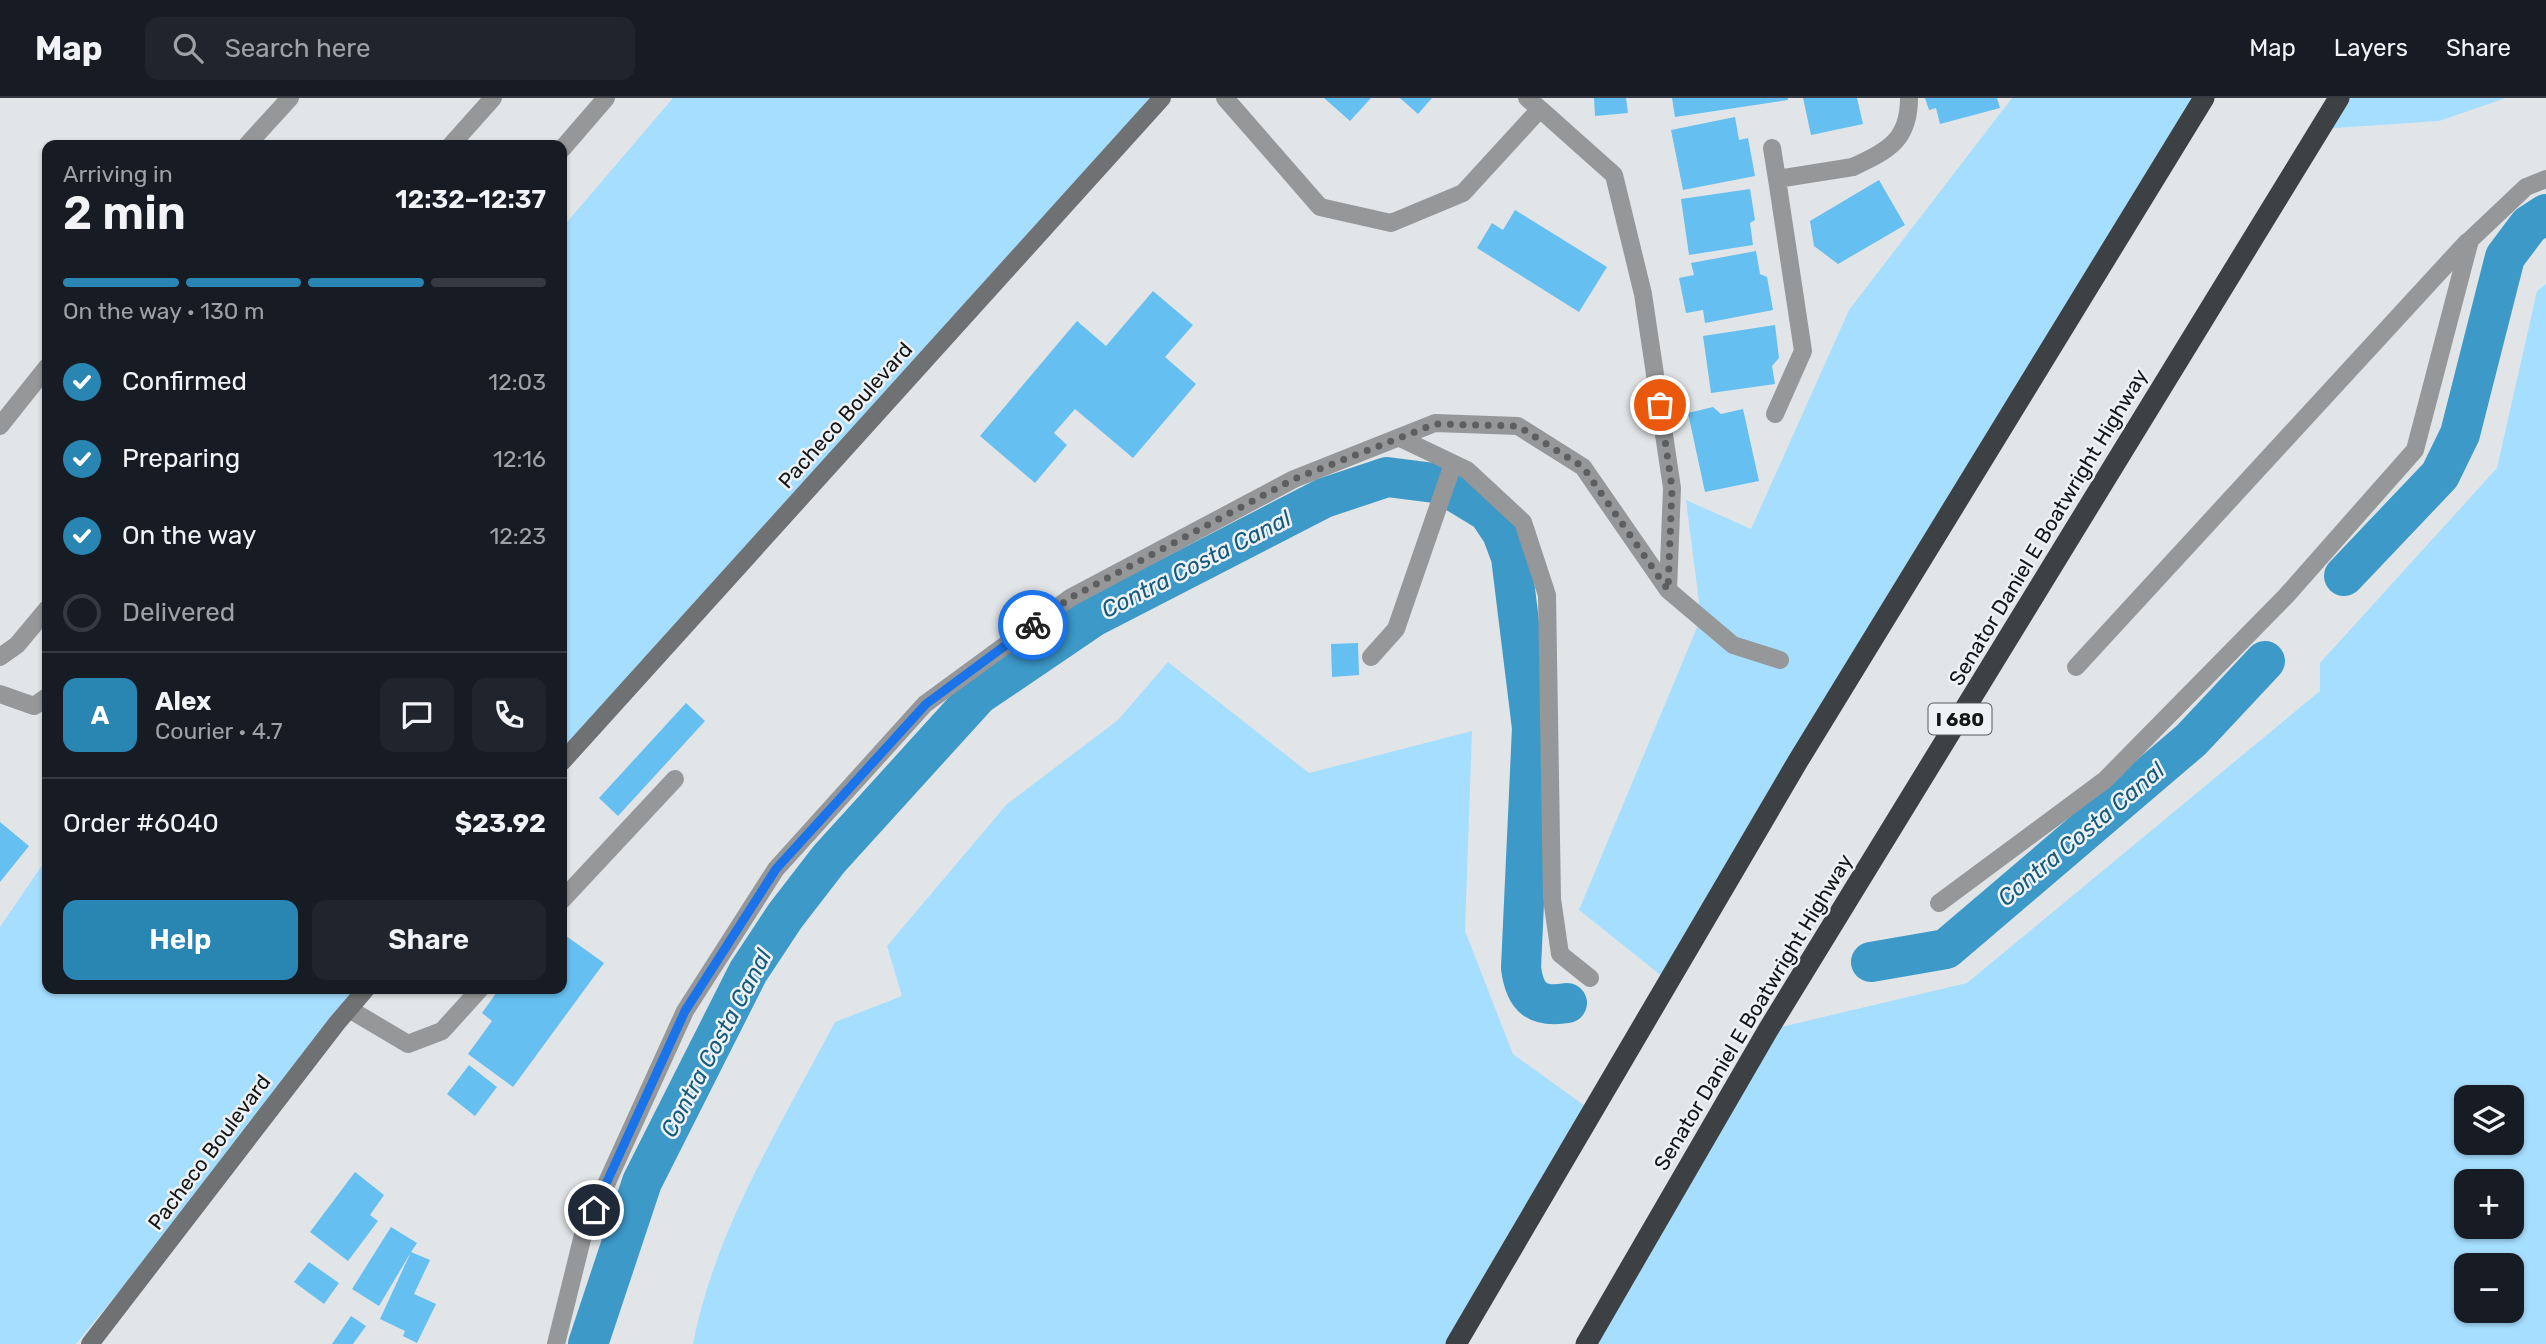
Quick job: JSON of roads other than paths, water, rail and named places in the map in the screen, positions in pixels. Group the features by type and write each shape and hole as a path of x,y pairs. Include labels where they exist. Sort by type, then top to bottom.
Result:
{"highway":[{"path":"1456,1344 1798,761 2204,98"},
{"name":"Senator Daniel E Boatwright Highway","path":"1586,1344 1768,1030 2339,98"}],"main road":[{"name":"Pacheco Boulevard","path":"567,756 1162,98"},
{"name":"Pacheco Boulevard","path":"90,1344 362,994"}],"street":[{"path":"251,140 289,98"},
{"path":"456,140 494,98"},
{"path":"567,143 606,98"},
{"path":"1225,98 1320,207 1391,223 1463,193 1534,104 1614,175 1643,294 1672,488 1668,590"},
{"path":"1777,179 1853,167 1890,149 1904,130 1909,98"},
{"path":"1772,148 1802,351 1775,414"},
{"path":"2076,667 2470,240 2526,187 2546,179"},
{"path":"1939,903 2105,780 2286,596 2415,450 2470,240"},
{"path":"0,426 42,373"},
{"path":"556,1344 583,1235 685,1011 776,869 926,704 1070,598 1294,479 1435,424 1518,426 1583,467 1668,590 1733,645 1780,660"},
{"path":"1400,438 1467,470 1523,522 1547,595 1552,899 1560,954 1590,978"},
{"path":"1371,657 1396,629 1453,464"},
{"path":"0,657 17,645 42,615"},
{"path":"0,694 34,706 42,700"},
{"path":"567,895 675,779"},
{"path":"349,1009 408,1044 442,1031 475,994"}],"waterway":[{"name":"Contra Costa Canal","path":"2344,576 2440,475 2460,434 2505,257 2529,225 2546,214"},
{"name":"Contra Costa Canal","path":"588,1344 642,1182 748,972 785,916 829,859 978,695 1093,617 1324,498 1387,477 1442,484 1488,512 1502,533 1511,557 1532,728 1521,968 1526,987 1534,999 1548,1004 1567,1003"},
{"name":"Contra Costa Canal","path":"1871,962 1946,949 2191,740 2265,661"}]}
